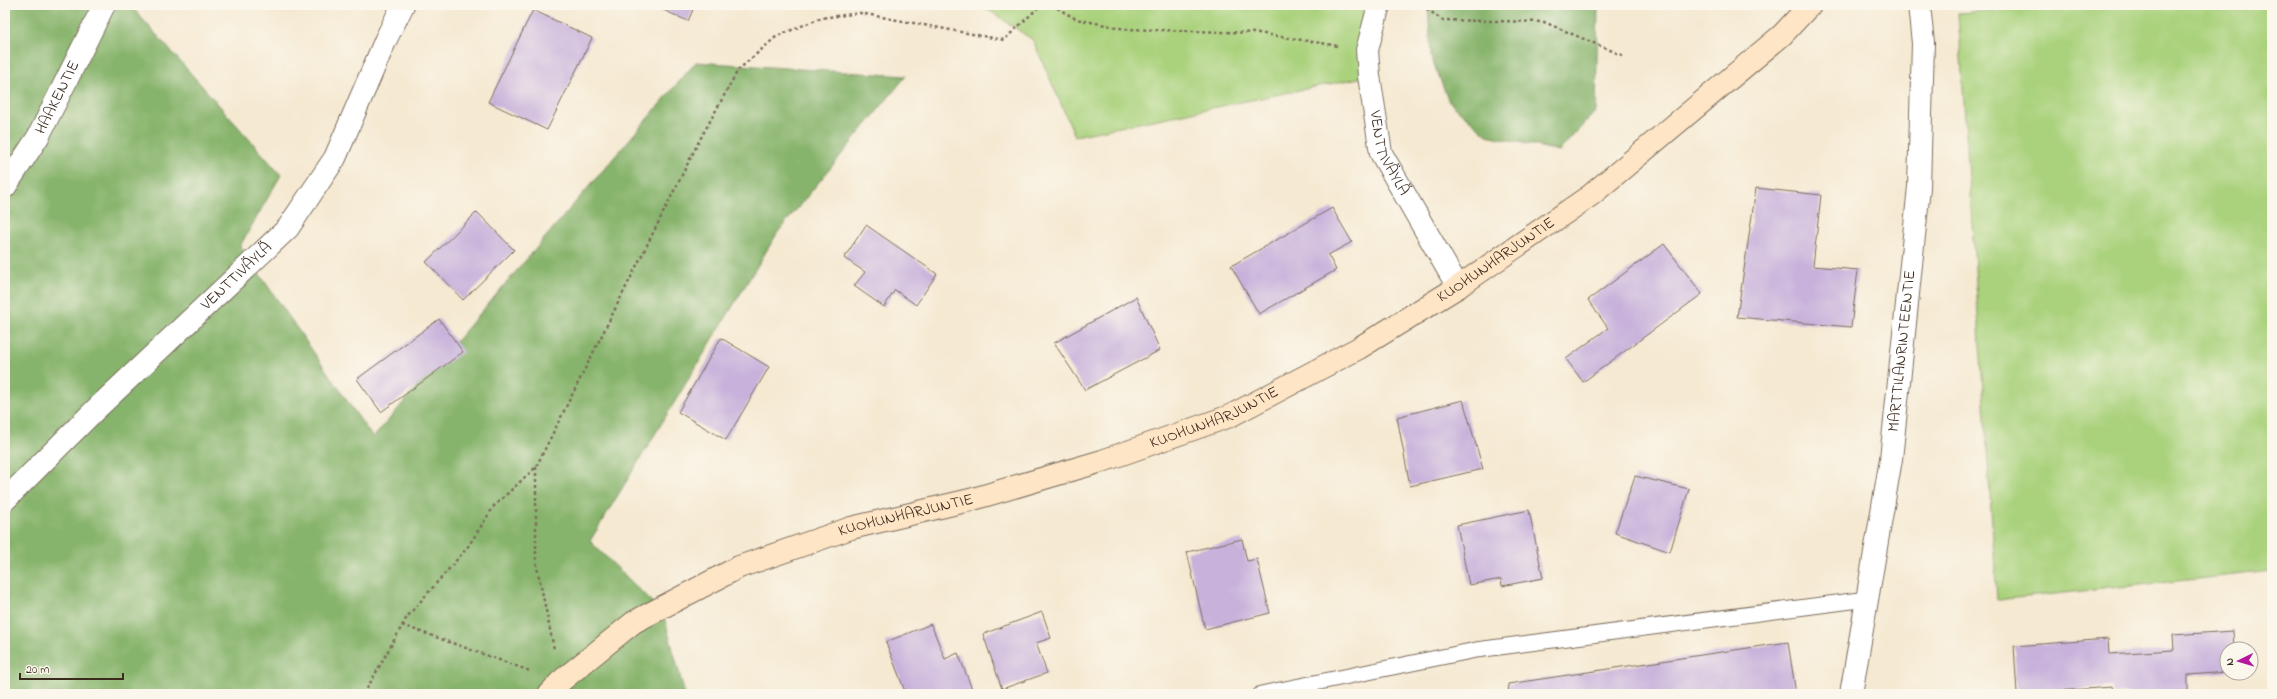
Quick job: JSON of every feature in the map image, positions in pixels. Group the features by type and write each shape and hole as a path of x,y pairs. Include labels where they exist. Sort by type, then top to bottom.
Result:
{"main road":[{"name":"KUOHUNHARJUNTIE","path":"555,688 634,622 739,567 851,528 970,500 1102,461 1230,416 1359,348 1458,287 1592,195 1782,35 1810,5"}],"street":[{"name":"HAAKENTIE","path":"5,188 38,137 104,5"},
{"name":"VENTTIVÄYLÄ","path":"5,500 94,412 288,228 334,158 386,39 403,5"},
{"name":"VENTTIVÄYLÄ","path":"1380,5 1367,50 1369,76 1381,154 1458,287"},
{"name":"MARTTILANRINTEENTIE","path":"1851,694 1891,459 1919,187 1923,43 1920,5"}],"lane":[{"path":"1261,694 1476,650 1867,599"}],"path":[{"path":"364,694 407,617 467,548 494,506 536,467 697,145 738,70 777,36 821,18 860,13 1004,40 1041,5"},
{"path":"1052,5 1076,19 1125,29 1258,33 1367,50"},
{"path":"1422,5 1442,20 1544,22 1624,56"},
{"path":"536,467 536,562 555,688"},
{"path":"402,626 555,688"}],"green space":[{"path":"5,5 130,5 281,175 240,246 373,438 696,62 906,76 778,232 590,541 663,613 685,694 5,694"},
{"path":"981,5 1379,5 1369,76 1075,136 1033,40"},
{"path":"1428,5 1598,5 1596,111 1559,151 1487,135 1449,102 1431,57"},
{"path":"2069,5 2272,5 2272,571 1997,600 1958,13"}],"building":[{"path":"652,5 695,5 688,21"},
{"path":"533,10 592,38 547,130 488,102"},
{"path":"1756,188 1821,195 1813,266 1858,270 1851,327 1737,317"},
{"path":"1332,208 1352,242 1328,255 1336,270 1259,314 1231,266"},
{"path":"477,212 514,250 463,300 426,262"},
{"path":"866,225 937,274 916,305 895,290 884,307 854,286 865,272 844,258"},
{"path":"1664,244 1702,294 1583,382 1566,359 1608,328 1588,300"},
{"path":"1136,297 1160,350 1085,390 1054,343"},
{"path":"439,319 463,352 381,412 357,379"},
{"path":"721,338 769,367 726,440 678,412"},
{"path":"1463,400 1483,469 1410,486 1397,417"},
{"path":"1635,476 1689,489 1670,552 1615,533"},
{"path":"1529,510 1543,578 1502,586 1501,579 1469,585 1457,525"},
{"path":"1242,539 1247,561 1257,559 1270,613 1205,629 1187,552"},
{"path":"1042,612 1051,638 1036,643 1047,673 1002,689 983,634"},
{"path":"931,624 945,659 958,653 974,694 906,694 886,642"},
{"path":"2233,631 2234,641 2219,641 2219,673 2188,675 2188,692 2113,694 2112,687 2017,694 2014,646 2108,639 2109,654 2174,650 2173,635"},
{"path":"1788,642 1796,694 1509,694 1508,684"}]}
